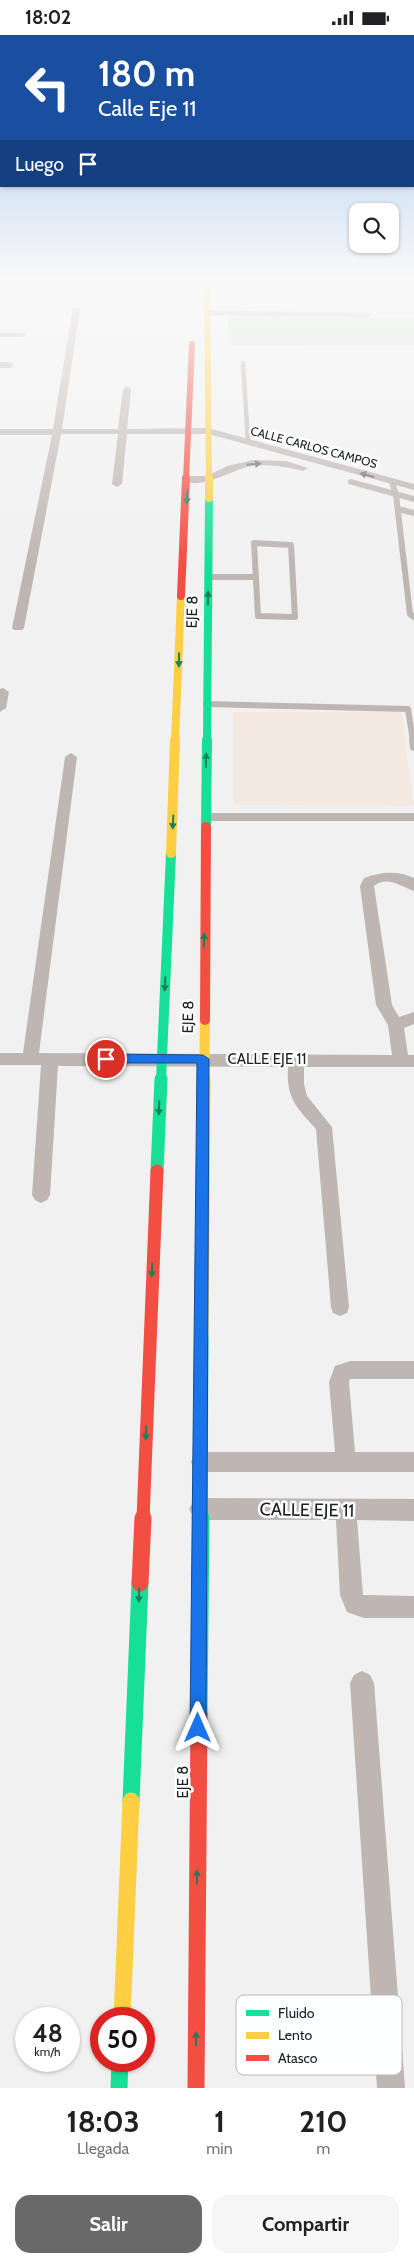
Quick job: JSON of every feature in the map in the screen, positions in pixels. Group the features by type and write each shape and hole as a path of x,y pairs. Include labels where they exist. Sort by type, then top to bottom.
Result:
{"main road":[{"name":"EJE 8","path":"122,2007 161,1059 188,479 191,373"},
{"name":"EJE 8","path":"196,2088 209,479 208,373"},
{"path":"119,2088 120,2072"}],"street":[{"path":"18,629 57,432 66,373"},
{"path":"117,483 127,389"},
{"name":"CALLE CARLOS CAMPOS","path":"0,432 208,431 414,487"},
{"name":"CALLE CARLOS CAMPOS","path":"209,479 230,468 253,463 286,464 314,471"},
{"path":"188,479 209,479"},
{"name":"CALLE CARLOS CAMPOS","path":"341,479 414,499"},
{"path":"0,708 3,692"},
{"path":"30,1059 71,757"},
{"path":"408,1061 396,1025 384,1005 367,885 368,881 375,878 403,879 411,881 414,885"},
{"path":"396,1025 414,1018"},
{"name":"CALLE EJE 11","path":"0,1059 408,1061"},
{"path":"41,1195 50,1059"},
{"path":"296,1060 297,1093 304,1105 317,1117 324,1127 340,1307"},
{"path":"346,1462 339,1382 342,1373 350,1370 414,1370"},
{"path":"200,1462 414,1462"},
{"name":"CALLE EJE 11","path":"200,1509 414,1510"},
{"path":"346,1510 352,1595 355,1604 364,1607 414,1607"},
{"path":"362,1683 384,1995"},
{"path":"390,2075 391,2088"}],"lane":[{"path":"244,373 248,442"},
{"path":"392,481 398,509 410,614 414,617"},
{"path":"398,509 414,513"},
{"path":"254,543 291,545 295,617 258,616 256,577 254,543"},
{"path":"208,577 256,577"},
{"path":"206,704 411,709 414,747"},
{"path":"206,817 414,817"}],"shaded area":[{"path":"233,712 401,712 414,806 234,805"}],"traffic: fast":[{"path":"206,827 209,498"},
{"path":"157,1171 171,853"},
{"path":"199,1715 202,1337"},
{"path":"131,1801 140,1583"},
{"path":"119,2088 120,2072"}],"traffic: slow":[{"path":"208,373 209,498"},
{"path":"171,853 181,596"},
{"path":"202,1337 205,1020"},
{"path":"122,2007 131,1801"}],"traffic: jam":[{"path":"181,596 191,373"},
{"path":"205,1020 206,827"},
{"path":"140,1583 157,1171"},
{"path":"196,2088 199,1715"}],"route":[{"path":"106,1059 203,1059 198,1728"}]}
